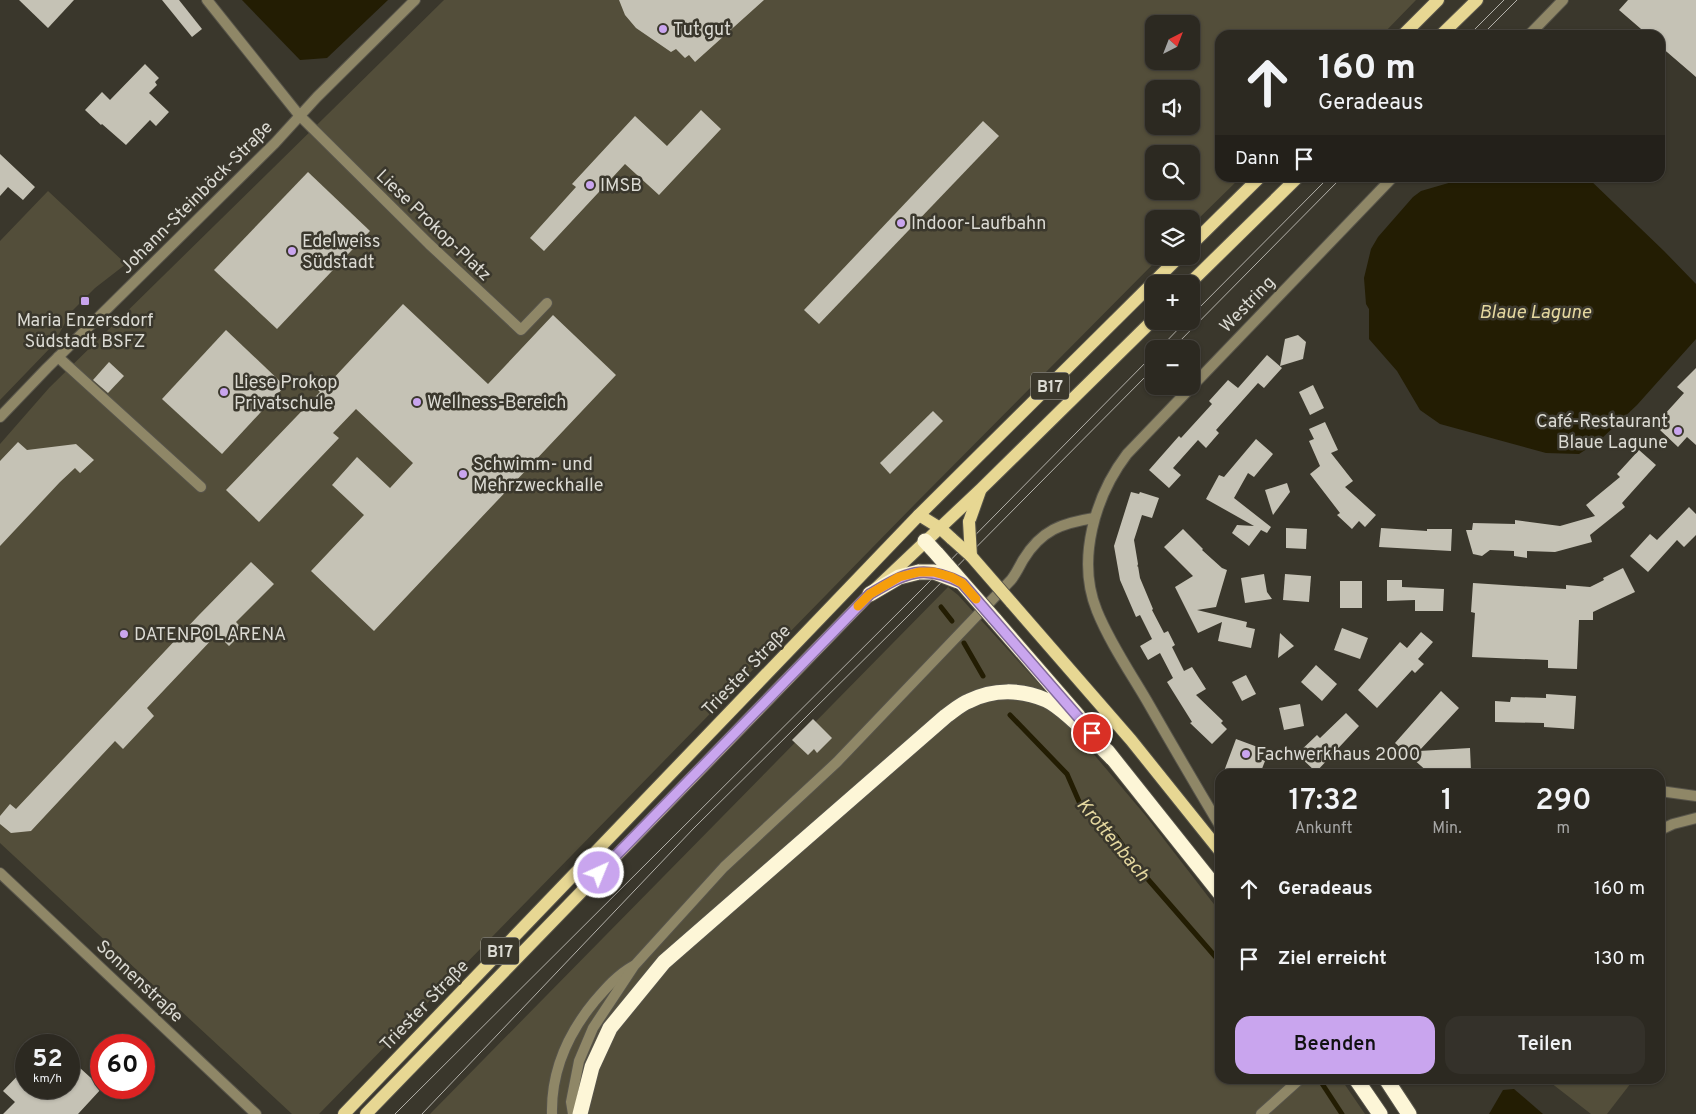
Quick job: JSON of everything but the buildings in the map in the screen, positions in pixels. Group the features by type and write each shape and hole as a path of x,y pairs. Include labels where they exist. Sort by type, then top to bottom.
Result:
{"highway":[{"path":"925,541 1072,708 1215,887"},
{"path":"870,594 899,577 919,572 934,572 962,583"},
{"path":"580,1114 592,1067 610,1028 664,962 946,716 968,701 990,693 1018,691 1048,700 1066,714 1112,758"},
{"path":"1359,1084 1380,1114"},
{"path":"1389,1084 1409,1114"}],"main road":[{"path":"1408,30 1438,0"},
{"path":"1447,30 1477,0"},
{"path":"1200,236 1255,182"},
{"path":"1198,275 1293,182"},
{"name":"Triester Straße","path":"344,1114 919,515 1171,265"},
{"name":"Triester Straße","path":"366,1114 870,594 981,489 1145,328"},
{"path":"971,556 969,522 981,489"},
{"path":"919,515 940,528 971,556 1131,740 1215,845"},
{"path":"919,515 925,541"}],"street":[{"path":"207,0 299,115"},
{"name":"Johann-Steinböck-Straße","path":"0,417 58,357 275,143 299,115 415,0"},
{"path":"1534,30 1563,0"},
{"name":"Liese Prokop-Platz","path":"299,115 429,244 521,330 547,303"},
{"name":"Westring","path":"1215,817 1119,654 1097,611 1091,589 1089,566 1089,545 1094,518 1106,486 1114,471 1127,454 1388,182"},
{"path":"58,357 201,487"},
{"path":"572,1114 571,1102 579,1061 593,1028 634,966 724,867 837,762 1011,580 1024,559 1042,537 1050,530 1059,526 1094,518"},
{"path":"1665,792 1696,796"},
{"path":"1665,828 1696,818"},
{"name":"Sonnenstraße","path":"0,873 256,1114"},
{"path":"552,1114 554,1083 558,1065 572,1033 603,992 620,974 634,966"},
{"path":"1261,1114 1294,1084"}],"shaded area":[{"path":"444,0 1416,0 1387,30 1215,30 1215,182 1236,182 1200,217 1200,210 1145,210 1145,265 1152,265 915,504 319,1114 292,1114 0,843 0,444 49,388"},
{"path":"48,191 126,264 95,288 71,312 53,345 0,400 0,241"},
{"path":"948,587 958,595 1040,685 1069,725 1146,816 1215,906 1215,1084 1344,1084 1365,1114 430,1114"},
{"path":"1552,1084 1630,1084 1607,1114 1591,1114"}],"water":[{"path":"242,0 388,0 327,58 300,60"},
{"name":"Blaue Lagune","path":"1452,182 1592,182 1696,284 1696,339 1637,405 1599,441 1579,454 1546,453 1440,424 1420,410 1397,371 1369,339 1369,309 1366,304 1364,278 1371,249 1378,237 1413,197 1421,191"},
{"path":"1514,1089 1543,1114 1489,1114 1503,1090"}],"waterway":[{"name":"Krottenbach","path":"941,607 952,621"},
{"name":"Krottenbach","path":"964,643 983,676"},
{"name":"Krottenbach","path":"1010,715 1067,774 1081,806 1116,836 1139,869 1215,956"},
{"name":"Krottenbach","path":"1322,1084 1342,1114"}],"tram line":[{"path":"1474,30 1504,0"},
{"path":"1487,30 1517,0"},
{"path":"1200,307 1324,182"},
{"path":"1181,340 1337,182"},
{"path":"1168,340 1177,330"},
{"path":"395,1114 924,587 1145,363"},
{"path":"422,1114 694,828 1145,377"}],"slow traffic":[{"path":"858,606 870,594 899,577 919,572 934,572 951,577 962,583 976,599"}],"place":[{"name":"Tut gut","path":"663,29"},
{"name":"IMSB","path":"590,185"},
{"name":"Indoor-Laufbahn","path":"901,223"},
{"name":"Edelweiss Südstadt","path":"292,251"},
{"name":"Maria Enzersdorf Südstadt BSFZ","path":"85,301"},
{"name":"Liese Prokop Privatschule","path":"224,392"},
{"name":"Wellness-Bereich","path":"417,402"},
{"name":"Café-Restaurant Blaue Lagune","path":"1678,431"},
{"name":"Schwimm- und Mehrzweckhalle","path":"463,474"},
{"name":"DATENPOL ARENA","path":"124,634"},
{"name":"Fachwerkhaus 2000","path":"1246,754"}],"route":[{"path":"599,873 870,594 899,577 919,572 934,572 951,577 962,583 1092,733"}]}
